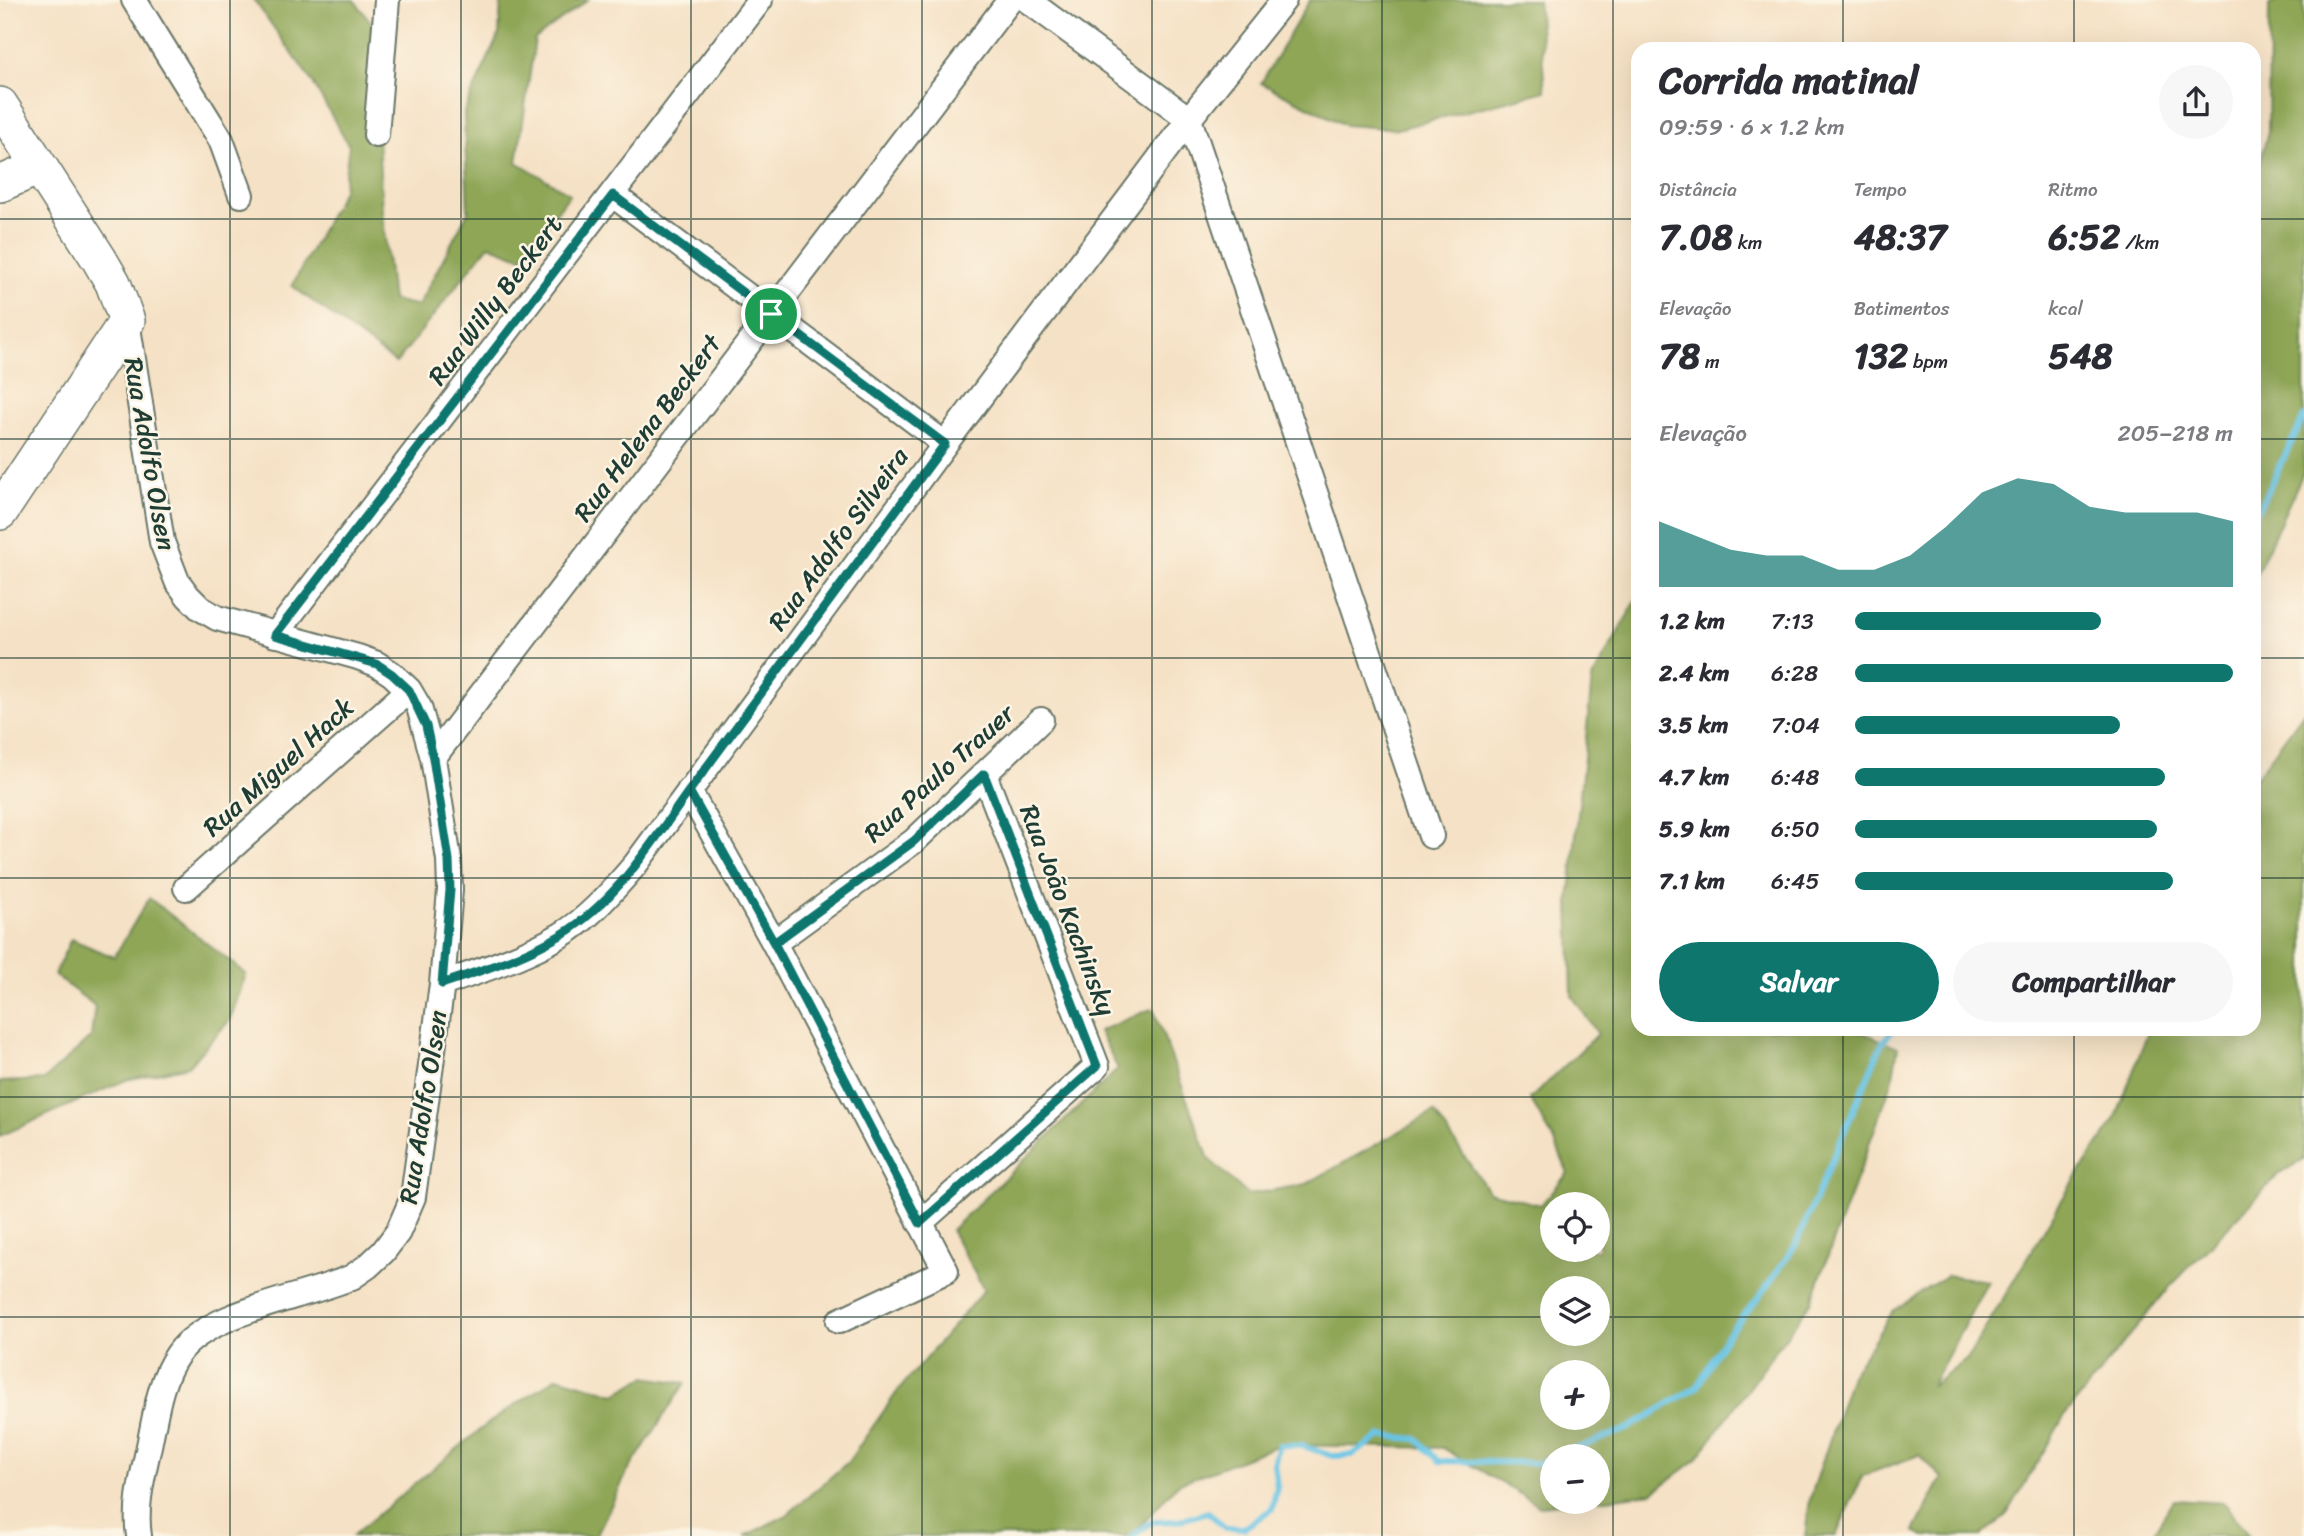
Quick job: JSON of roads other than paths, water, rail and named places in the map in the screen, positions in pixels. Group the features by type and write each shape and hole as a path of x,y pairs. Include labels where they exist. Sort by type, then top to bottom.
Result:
{"main road":[{"name":"Rua Adolfo Olsen","path":"0,105 113,283 127,321"},
{"path":"0,184 39,167"},
{"path":"0,512 127,321"}],"street":[{"path":"134,0 216,131 231,163 241,195"},
{"path":"376,135 387,0"},
{"name":"Rua Willy Beckert","path":"275,635 760,0"},
{"name":"Rua Helena Beckert","path":"433,758 1010,0"},
{"path":"1027,0 1189,118 1431,836"},
{"name":"Rua Adolfo Silveira","path":"442,984 524,953 562,934 585,917 635,865 1189,118 1284,0"},
{"path":"613,195 945,444"},
{"name":"Rua Adolfo Olsen","path":"127,321 160,531 177,581 188,596 209,613 240,625 377,664 409,690 426,726 433,758 449,860 450,890 442,984 418,1169 413,1197 398,1232 369,1266 352,1277 215,1325 194,1338 179,1353 169,1369 155,1415 139,1504 138,1536"},
{"name":"Rua Miguel Hack","path":"186,888 409,690"},
{"name":"Rua Paulo Trauer","path":"774,943 914,841 1041,720"},
{"name":"Rua João Kachinsky","path":"920,1223 1097,1066 984,774"},
{"path":"689,791 774,943 946,1271 839,1321"}],"waterway":[{"path":"2261,504 2304,417"},
{"path":"1588,1444 1629,1428 1697,1387 1726,1336 1761,1295 1796,1244 1883,1041 1888,1036"},
{"path":"1132,1536 1152,1522 1178,1521 1208,1512 1225,1528 1244,1528 1272,1509 1277,1487 1274,1464 1279,1445 1303,1446 1332,1456 1352,1455 1381,1436 1417,1439 1439,1461 1540,1462"}]}
